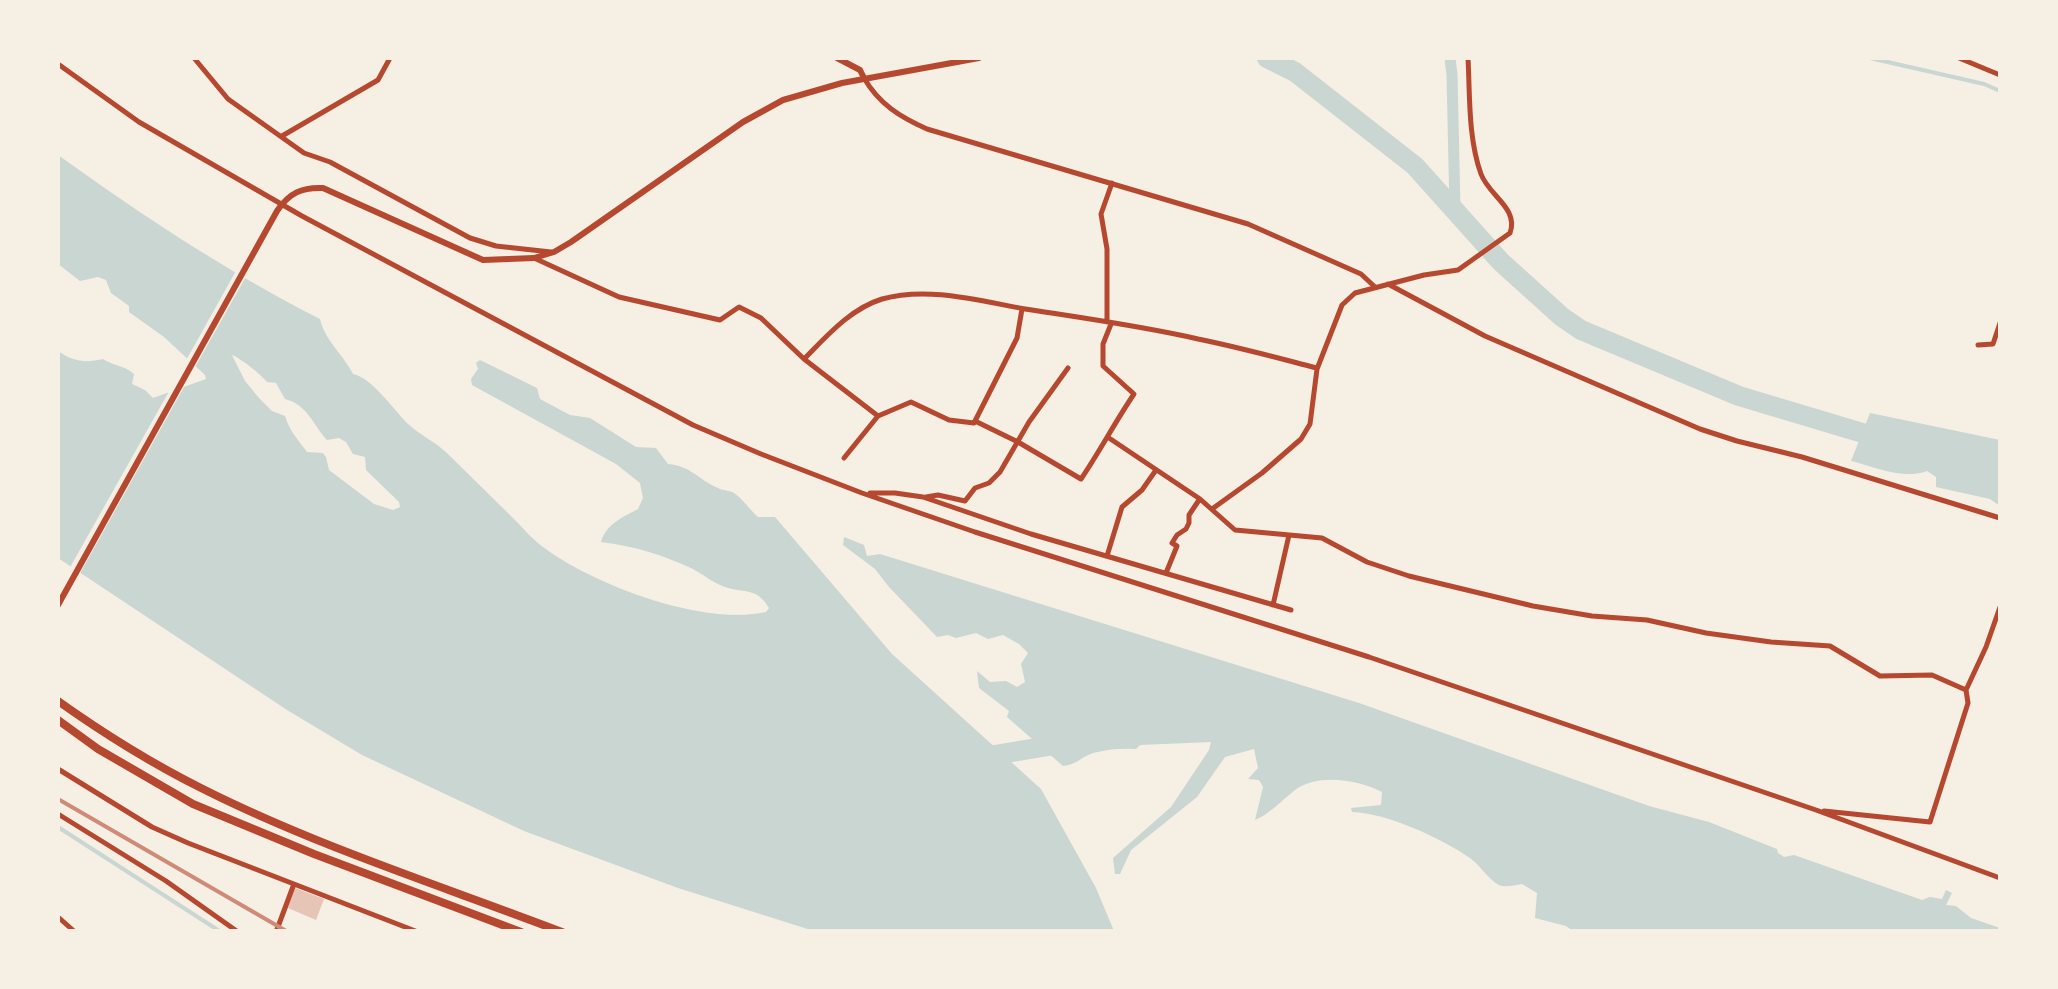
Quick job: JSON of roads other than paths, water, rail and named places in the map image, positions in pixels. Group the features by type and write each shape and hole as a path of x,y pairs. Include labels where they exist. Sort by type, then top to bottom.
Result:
{"main road":[{"path":"837,58 860,70 864,78"},
{"path":"58,605 277,211 295,192 307,187 323,188 483,260 534,258 572,242 765,108 804,92 864,78 980,58"},
{"path":"58,701 107,735 201,788 318,840 562,932"},
{"path":"58,720 98,749 193,804 521,932"}],"street":[{"path":"194,58 228,99 304,153 330,162 470,238 496,246 554,252"},
{"path":"282,136 378,80 390,58"},
{"path":"1212,509 1301,439 1310,424 1317,368 1342,305 1355,293 1458,270 1510,233 1512,214 1489,190 1481,173 1468,58"},
{"path":"1959,58 2000,75"},
{"path":"58,64 139,122 302,216 693,425 862,493 1369,657 1816,810 2000,878"},
{"path":"864,78 882,103 927,129 1248,224 1361,274 1375,288"},
{"path":"844,458 878,416 911,402 949,420 975,421 1081,479 1134,394 1103,366 1109,322 1107,249 1101,214 1112,183"},
{"path":"534,258 619,297 646,304 720,320 738,307 761,318 804,358 878,416"},
{"path":"1388,284 1485,336 1700,429 2000,518"},
{"path":"804,358 862,307 908,294 1109,322 1196,338 1317,368"},
{"path":"975,421 1018,338 1022,308"},
{"path":"1978,345 1994,344 2000,324"},
{"path":"923,497 938,495 966,502 975,488 990,483 1068,368"},
{"path":"1108,438 1157,468 1235,530 1322,538 1368,562 1442,586 1592,616 1646,620 1771,642 1830,646 1880,676 1932,675 1966,690"},
{"path":"1106,556 1122,507 1142,490 1157,468"},
{"path":"862,493 923,497 1031,534 1290,610"},
{"path":"1166,573 1177,546 1172,542 1186,529 1189,515 1200,500"},
{"path":"1273,605 1290,534"},
{"path":"1816,810 1930,822 1968,704 1966,690 2000,607"},
{"path":"58,769 152,827 188,844 418,932"},
{"path":"58,814 191,897 238,932"},
{"path":"276,932 294,884"},
{"path":"58,917 74,932"}],"waterway":[{"path":"1267,58 1295,72 1415,166 1501,262 1581,330 1739,396 1886,440"},
{"path":"1450,58 1455,209"},
{"path":"1870,58 2000,91"},
{"path":"977,758 1066,743"},
{"path":"58,827 221,932"}],"railway":[{"path":"58,799 288,932"}]}
